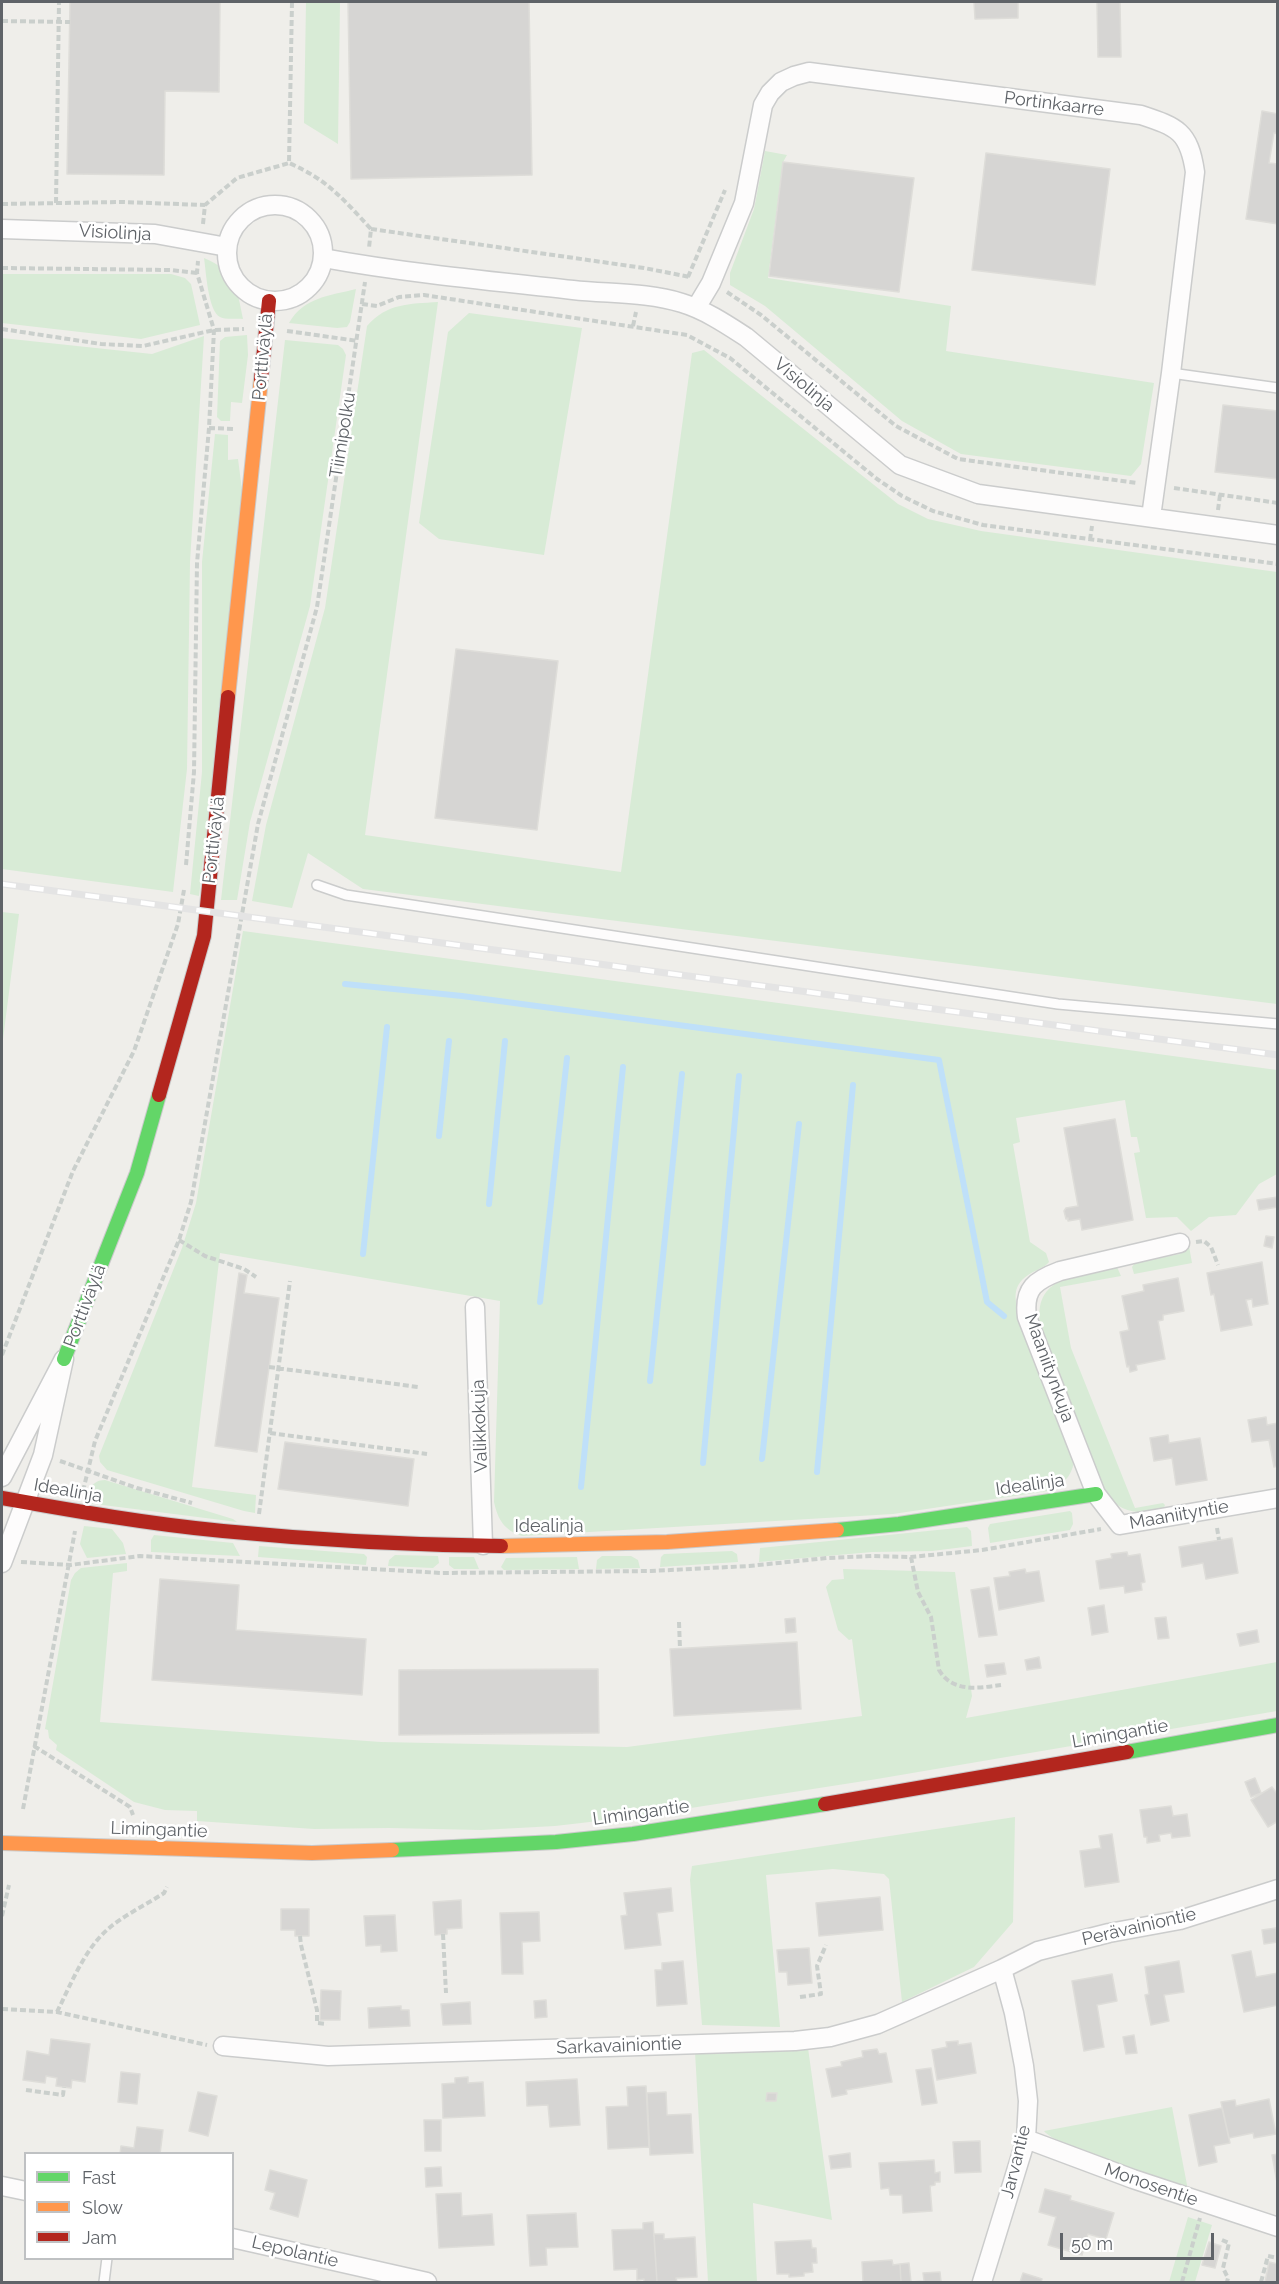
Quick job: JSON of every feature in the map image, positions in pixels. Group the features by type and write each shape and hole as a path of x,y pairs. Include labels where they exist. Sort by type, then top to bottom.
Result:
{"street":[{"name":"Portinkaarre","path":"696,308 711,283 744,203 763,105 770,93 781,82 794,76 808,72 1141,115 1168,124 1183,136 1192,151 1195,172 1151,517"},
{"path":"268,205 281,205 293,208 313,223 320,234 323,258 314,282 304,291 281,301 268,301 246,291 237,282 231,271 227,247 231,235 246,215 268,205"},
{"name":"Visiolinja","path":"2,229 155,234 227,247"},
{"name":"Visiolinja","path":"323,258 368,266 576,291 639,295 679,302 696,308 746,337 900,465 978,494 1278,535"},
{"name":"Porttiväylä","path":"2,1477 64,1359 137,1173 204,936 268,301"},
{"name":"Maaniitynkuja","path":"1096,1494 1027,1317 1027,1297 1037,1282 1060,1270 1180,1243"},
{"name":"Valikkokuja","path":"475,1307 483,1545"},
{"name":"Porttiväylä","path":"2,1562 43,1455 64,1359"},
{"name":"Maaniityntie","path":"1096,1494 1120,1525 1278,1498"},
{"name":"Idealinja","path":"2,1498 78,1512 247,1533 444,1545 588,1545 747,1538 892,1525 978,1510 1096,1494"},
{"name":"Limingantie","path":"2,1843 312,1853 556,1842 633,1834 880,1795 1278,1725"},
{"name":"Perävainiontie","path":"1002,1969 1038,1951 1109,1933 1180,1920 1278,1889"},
{"name":"Sarkavainiontie","path":"223,2046 328,2056 795,2042 830,2037 878,2024 1002,1969"},
{"name":"Jarvantie","path":"982,2283 1026,2139 1028,2101 1024,2066 1014,2013 1002,1969"},
{"name":"Monosentie","path":"1026,2139 1278,2227"},
{"path":"2,2187 24,2192"},
{"name":"Lepolantie","path":"234,2238 427,2283"}],"lane":[{"path":"1171,373 1278,388"},
{"path":"317,885 346,895 1058,1004 1278,1024"},
{"path":"104,2283 107,2260"}],"path":[{"path":"56,203 59,2"},
{"path":"289,163 292,2"},
{"path":"2,21 70,22"},
{"path":"2,204 122,202 205,205 237,178 289,163 312,173 333,189 370,229 644,268 711,283 760,315 896,426 958,459 1155,486"},
{"path":"688,277 726,188"},
{"path":"186,865 194,772 196,563 209,428 214,330 197,273 205,205"},
{"name":"Tiimipolku","path":"23,1809 78,1512 94,1441 179,1240 191,1202 258,824 317,607 358,341 368,266 370,229"},
{"path":"2,268 171,270 197,273"},
{"path":"362,304 377,306 399,297 424,295 687,335 730,358 877,479 903,496 933,511 994,526 1278,564"},
{"path":"2,329 101,344 143,346 214,330"},
{"path":"209,428 234,429"},
{"path":"1173,477 1171,488 1278,503"},
{"path":"2,1355 73,1171 134,1052 177,924 184,889"},
{"path":"179,1240 205,1256 244,1269 256,1277"},
{"path":"1180,1243 1204,1242 1210,1247 1218,1265"},
{"path":"249,1514 259,1515 290,1281"},
{"path":"269,1367 418,1387"},
{"path":"270,1433 427,1454"},
{"path":"43,1455 137,1488 199,1504"},
{"path":"911,1557 918,1592 932,1617 939,1670 943,1676 962,1688 1001,1685"},
{"path":"2,1562 70,1565"},
{"path":"679,1622 680,1648"},
{"path":"34,1746 130,1807 133,1815"},
{"path":"2,1916 9,1885"},
{"path":"57,2012 81,1965 109,1928 164,1893 167,1887"},
{"path":"443,1935 446,1993"},
{"path":"300,1936 317,2023 327,2024"},
{"path":"800,1997 821,1994 817,1966 826,1945"},
{"path":"2,2008 57,2012 200,2045 223,2046"},
{"path":"26,2090 63,2095 64,2087"},
{"path":"1182,2283 1204,2203"},
{"path":"1221,2240 1229,2243 1223,2268 1228,2278 1227,2283"},
{"path":"1261,2283 1268,2256 1278,2258"}],"green space":[{"path":"306,2 340,2 338,144 304,123"},
{"path":"765,151 787,155 783,162 768,278 951,306 946,351 1154,383 1141,464 1131,476 961,454 902,421 765,306 730,285 730,273 754,209"},
{"path":"204,258 222,269 233,282 243,319 222,318 216,313 210,299"},
{"path":"2,274 171,274 185,278 191,284 200,325 141,339 2,323"},
{"path":"356,289 347,327 289,323 295,314 310,303"},
{"path":"438,302 365,835 621,872 692,353 704,350 898,504 928,519 981,531 1277,572 1277,1004 363,889 308,853 292,908 252,901 266,825 325,608 367,326 382,313 399,306"},
{"path":"469,313 582,328 544,555 439,539 419,523 448,332"},
{"path":"247,335 248,355 242,403 231,402 230,421 221,421 217,417 220,341 225,337"},
{"path":"204,336 190,562 187,769 173,892 2,869 2,338 152,354"},
{"path":"285,340 338,345 346,355 310,606 250,822 237,900 221,900"},
{"path":"215,434 228,435 228,460 238,459 244,505 199,896 190,894 202,772 202,562"},
{"path":"2,912 19,914 2,1047"},
{"path":"243,931 1277,1070 1277,1174 1259,1184 1236,1215 1209,1217 1191,1231 1177,1217 1146,1218 1134,1153 1140,1152 1137,1137 1131,1137 1125,1100 1016,1118 1020,1142 1013,1144 1030,1242 1046,1253 1049,1262 1020,1282 1016,1300 1021,1322 1074,1457 1073,1468 1066,1480 1054,1490 893,1514 522,1536 503,1524 494,1502 500,1301 220,1253 192,1487 256,1495 255,1513 244,1511 107,1470 100,1462 99,1456 182,1248 196,1203"},
{"path":"1189,1246 1192,1263 1134,1274 1132,1267 1135,1263 1180,1254 1183,1248"},
{"path":"1117,1267 1121,1276 1060,1287 1071,1348 1135,1508 1163,1503 1165,1505 1163,1510 1132,1511 1118,1506 1106,1494 1042,1333 1039,1314 1042,1300 1049,1289 1058,1282 1071,1277"},
{"path":"105,1480 237,1522 87,1503 94,1484"},
{"path":"1070,1511 1073,1524 1070,1530 990,1543 988,1528 990,1524"},
{"path":"84,1526 112,1529 123,1543 126,1554 87,1558 80,1544"},
{"path":"967,1527 971,1531 972,1546 932,1551 872,1552 759,1562 760,1548"},
{"path":"154,1535 233,1543 240,1556 151,1552 151,1540"},
{"path":"259,1546 364,1554 367,1557 366,1565 258,1557"},
{"path":"732,1551 737,1554 738,1562 660,1567 661,1557 664,1554"},
{"path":"395,1555 438,1556 439,1563 433,1568 388,1566 389,1560"},
{"path":"602,1556 631,1556 638,1560 640,1568 596,1569 597,1560"},
{"path":"449,1557 474,1557 479,1569 454,1569 449,1565"},
{"path":"577,1557 579,1569 504,1570 501,1567 506,1558"},
{"path":"127,1563 127,1571 113,1573 100,1722 381,1742 627,1747 862,1716 852,1639 849,1640 838,1630 826,1587 832,1580 844,1579 843,1569 955,1572 972,1696 966,1718 1277,1662 1277,1711 877,1779 633,1817 555,1826 481,1830 314,1829 197,1821 197,1811 165,1810 134,1802 56,1750 57,1745 49,1738 48,1730 45,1729 71,1580 81,1568"},
{"path":"1015,1817 1013,1922 974,1967 902,2002 889,1879 884,1874 833,1869 766,1875 780,2027 702,2025 690,1880 692,1866"},
{"path":"808,2048 832,2220 753,2203 757,2282 708,2282 695,2052"},
{"path":"1172,2107 1188,2190 1067,2145 1044,2131"},
{"path":"1188,2217 1212,2225 1195,2282 1169,2282"}],"building":[{"path":"70,2 220,2 219,92 165,91 164,175 67,174"},
{"path":"348,2 529,2 532,175 351,179"},
{"path":"974,2 1018,2 1018,18 975,19"},
{"path":"1097,2 1120,2 1121,57 1098,57"},
{"path":"1262,111 1278,114 1278,134 1274,133 1269,163 1278,164 1278,224 1246,219"},
{"path":"986,153 1110,169 1095,285 972,270"},
{"path":"783,162 914,178 899,292 769,276"},
{"path":"1223,405 1278,411 1278,479 1215,472"},
{"path":"456,649 558,661 537,830 435,818"},
{"path":"1115,1119 1133,1220 1082,1230 1080,1219 1068,1221 1064,1211 1066,1208 1078,1206 1064,1128"},
{"path":"1278,1197 1278,1207 1259,1210 1257,1200"},
{"path":"1266,1236 1274,1237 1272,1248 1264,1246"},
{"path":"1262,1262 1268,1304 1253,1307 1252,1299 1246,1300 1252,1325 1221,1331 1214,1294 1211,1295 1207,1273"},
{"path":"239,1273 247,1275 244,1293 279,1298 257,1452 215,1446"},
{"path":"1178,1278 1184,1311 1163,1315 1163,1320 1158,1321 1165,1359 1136,1365 1137,1370 1130,1372 1120,1332 1129,1330 1122,1296 1144,1291 1143,1285"},
{"path":"1266,1417 1267,1425 1278,1423 1278,1466 1274,1467 1269,1440 1252,1442 1248,1420"},
{"path":"1168,1435 1169,1443 1200,1438 1207,1480 1176,1485 1172,1458 1154,1461 1150,1438"},
{"path":"285,1442 414,1459 408,1506 278,1489"},
{"path":"1232,1538 1238,1573 1206,1579 1203,1563 1182,1567 1179,1547"},
{"path":"1127,1552 1128,1556 1140,1554 1145,1582 1141,1583 1142,1590 1125,1593 1124,1586 1100,1589 1096,1561 1112,1558 1111,1554"},
{"path":"1025,1569 1026,1573 1039,1571 1044,1601 999,1610 994,1578 1010,1576 1009,1572"},
{"path":"160,1579 239,1585 236,1630 366,1639 362,1695 152,1680"},
{"path":"989,1587 997,1635 979,1637 971,1590"},
{"path":"1104,1605 1108,1632 1092,1635 1088,1608"},
{"path":"1166,1617 1169,1638 1158,1639 1155,1618"},
{"path":"795,1618 796,1632 786,1633 785,1619"},
{"path":"1257,1630 1259,1642 1240,1646 1237,1634"},
{"path":"797,1642 801,1709 674,1716 670,1649"},
{"path":"1039,1657 1041,1668 1027,1670 1025,1660"},
{"path":"1004,1663 1006,1674 987,1677 985,1665"},
{"path":"598,1669 599,1733 399,1735 399,1670"},
{"path":"1255,1778 1261,1793 1251,1797 1245,1782"},
{"path":"1272,1787 1278,1795 1278,1821 1268,1827 1251,1800"},
{"path":"1171,1806 1173,1816 1187,1814 1190,1836 1172,1838 1171,1833 1159,1835 1160,1841 1147,1843 1140,1810"},
{"path":"1112,1834 1119,1882 1085,1887 1080,1851 1101,1848 1099,1836"},
{"path":"671,1888 673,1911 657,1913 661,1945 625,1949 621,1916 627,1915 624,1893"},
{"path":"880,1897 883,1930 819,1936 816,1903"},
{"path":"461,1900 462,1928 447,1929 447,1934 435,1935 433,1902"},
{"path":"281,1909 309,1909 309,1936 295,1936 295,1930 281,1930"},
{"path":"539,1912 540,1941 522,1942 523,1974 502,1974 500,1913"},
{"path":"395,1915 397,1951 381,1952 381,1945 366,1946 364,1916"},
{"path":"1276,1928 1278,1942 1264,1944 1262,1930"},
{"path":"809,1948 812,1983 788,1985 787,1972 779,1972 777,1950"},
{"path":"1251,1951 1256,1977 1278,1973 1278,2005 1244,2012 1232,1955"},
{"path":"683,1961 687,2004 657,2006 655,1970 662,1970 662,1963"},
{"path":"1179,1961 1184,1992 1164,1995 1169,2021 1151,2025 1145,1995 1149,1994 1145,1967"},
{"path":"1112,1974 1117,2001 1097,2005 1104,2047 1084,2051 1072,1981"},
{"path":"321,1990 341,1991 340,2020 320,2020"},
{"path":"546,2000 547,2017 535,2018 534,2001"},
{"path":"470,2002 471,2024 443,2025 441,2004"},
{"path":"401,2006 401,2010 409,2010 410,2026 369,2028 368,2008"},
{"path":"1134,2035 1137,2053 1126,2054 1123,2037"},
{"path":"51,2039 90,2044 85,2082 72,2080 71,2088 56,2086 57,2078 46,2076 45,2083 23,2080 27,2051 49,2055"},
{"path":"958,2041 958,2045 971,2043 976,2073 937,2080 932,2050 947,2047 946,2042"},
{"path":"877,2049 879,2054 886,2053 892,2082 846,2090 847,2094 832,2097 826,2069 842,2066 841,2062 863,2057 862,2051"},
{"path":"931,2068 937,2103 922,2105 916,2070"},
{"path":"121,2072 140,2074 137,2104 118,2102"},
{"path":"468,2077 468,2083 483,2082 485,2116 443,2118 442,2084 455,2083 455,2078"},
{"path":"577,2079 580,2125 550,2127 548,2105 527,2106 526,2082"},
{"path":"646,2086 649,2147 608,2149 606,2107 628,2106 627,2087"},
{"path":"198,2092 217,2096 208,2136 189,2131"},
{"path":"666,2092 667,2115 691,2114 693,2153 650,2155 647,2093"},
{"path":"767,2093 777,2093 776,2101 766,2101"},
{"path":"1269,2099 1276,2134 1254,2138 1253,2133 1229,2138 1221,2102 1235,2100 1236,2106"},
{"path":"1222,2108 1230,2143 1214,2146 1217,2162 1199,2166 1189,2115"},
{"path":"424,2120 441,2120 441,2151 425,2151"},
{"path":"137,2127 163,2130 160,2152 120,2152 121,2146 134,2148"},
{"path":"980,2141 981,2172 955,2173 953,2142"},
{"path":"850,2153 851,2167 831,2169 829,2156"},
{"path":"1278,2154 1278,2188 1272,2155"},
{"path":"934,2160 935,2173 940,2172 940,2182 935,2182 935,2185 930,2186 932,2211 903,2213 902,2195 890,2195 889,2188 881,2189 879,2163"},
{"path":"441,2167 442,2186 426,2187 425,2168"},
{"path":"270,2170 307,2180 298,2217 270,2209 275,2193 265,2190"},
{"path":"1045,2189 1071,2196 1070,2200 1114,2213 1106,2239 1088,2234 1082,2255 1048,2245 1056,2217 1039,2212"},
{"path":"461,2193 462,2216 492,2214 494,2245 439,2248 436,2194"},
{"path":"576,2213 578,2247 546,2248 547,2265 530,2266 527,2215"},
{"path":"653,2222 657,2282 637,2280 637,2269 614,2270 612,2230 643,2229 643,2223"},
{"path":"654,2234 664,2234 664,2239 695,2237 697,2277 676,2278 677,2282 657,2282"},
{"path":"811,2240 812,2248 816,2248 817,2263 812,2263 813,2272 804,2273 804,2276 789,2277 789,2274 777,2274 775,2242"},
{"path":"1209,2242 1221,2246 1215,2268 1202,2265"},
{"path":"892,2260 893,2265 900,2264 901,2282 863,2282 862,2262"},
{"path":"1269,2262 1278,2264 1278,2282 1265,2282"},
{"path":"909,2263 911,2282 901,2282 900,2264"},
{"path":"940,2272 941,2282 911,2282 924,2281 923,2273"},
{"path":"1023,2273 1042,2279 1041,2282 1020,2282"}],"waterway":[{"path":"345,984 462,996 939,1060 987,1302 1004,1316"},
{"path":"363,1254 387,1027"},
{"path":"439,1136 449,1041"},
{"path":"489,1204 505,1041"},
{"path":"540,1302 567,1058"},
{"path":"581,1487 623,1067"},
{"path":"650,1381 682,1074"},
{"path":"703,1463 739,1076"},
{"path":"817,1472 853,1085"},
{"path":"762,1459 799,1124"}],"railway":[{"path":"2,884 1278,1055"}],"traffic: fast":[{"path":"64,1359 137,1173 159,1095"},
{"path":"837,1530 899,1524 1096,1494"},
{"path":"1127,1752 1278,1725"},
{"path":"392,1850 556,1842 633,1834 825,1804"}],"traffic: slow":[{"path":"228,697 261,379"},
{"path":"501,1546 667,1542 837,1530"},
{"path":"2,1843 312,1853 392,1850"}],"traffic: jam":[{"path":"261,379 269,301"},
{"path":"159,1095 204,936 228,697"},
{"path":"2,1498 140,1521 223,1531 362,1542 501,1546"},
{"path":"825,1804 1127,1752"}]}
